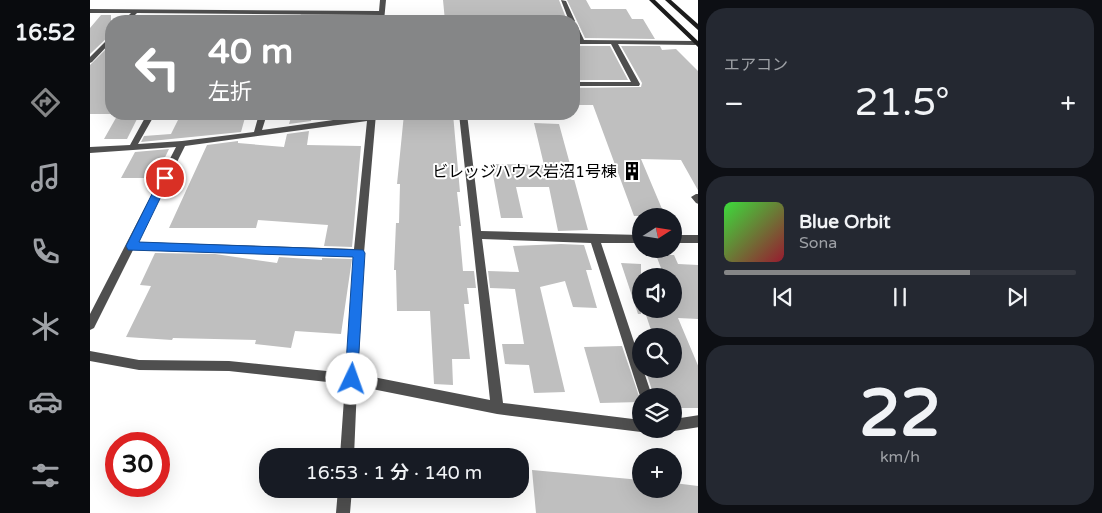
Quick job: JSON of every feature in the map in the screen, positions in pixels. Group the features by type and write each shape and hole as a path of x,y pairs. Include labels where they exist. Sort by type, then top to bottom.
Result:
{"main road":[{"path":"652,0 697,44"},
{"path":"668,0 698,29"}],"street":[{"path":"90,11 382,13 383,0"},
{"path":"562,1 569,15"},
{"path":"132,15 136,11"},
{"path":"580,38 582,42 697,44"},
{"path":"580,84 636,84 614,43"},
{"path":"90,61 105,45"},
{"path":"133,146 148,120"},
{"path":"257,134 261,120"},
{"path":"90,150 182,144 346,120"},
{"path":"348,448 359,253 371,120"},
{"path":"464,120 497,408"},
{"path":"90,325 132,246 182,144"},
{"path":"698,196 696,196 698,201"},
{"path":"477,234 632,239"},
{"path":"595,239 643,388"},
{"path":"682,239 698,239"},
{"path":"132,246 359,253"},
{"path":"90,356 139,364 229,366 352,379 497,408 632,425"},
{"path":"682,424 698,421"},
{"path":"343,513 344,498"}],"shaded area":[{"path":"301,14 376,15 301,15"}],"building":[{"path":"443,0 559,0 565,15 444,15"},
{"path":"567,0 586,0 591,9 626,9 632,19 643,19 655,39 585,38 580,27 580,15 574,15"},
{"path":"101,15 105,15 105,40 90,54 90,28"},
{"path":"580,46 610,46 628,80 580,80"},
{"path":"621,46 660,46 662,50 676,49 698,71 698,190 681,160 641,159 662,208 632,208 632,211 593,105 580,105 580,88 641,87 642,83"},
{"path":"105,50 105,114 90,114 90,65"},
{"path":"115,120 136,120 127,139 104,139"},
{"path":"178,120 244,120 241,132 141,142 144,136 171,134"},
{"path":"290,120 311,120 311,121 289,124"},
{"path":"403,120 454,120 460,192 457,192 463,271 474,271 476,288 467,288 469,304 464,304 470,359 452,359 453,385 434,384 430,311 397,311 396,270 394,270 396,223 399,223 400,184 397,184"},
{"path":"534,123 559,124 588,230 558,231 549,187 516,187 523,218 501,218 491,164 544,165"},
{"path":"309,131 307,145 361,146 352,247 324,246 328,225 258,220 256,228 169,228 207,145 238,141 238,143 284,147 287,134"},
{"path":"169,149 155,178 121,178 135,152"},
{"path":"584,245 592,270 586,270 597,308 573,307 565,281 540,287 565,392 534,393 529,365 505,364 502,344 524,344 515,289 490,288 488,271 519,272 513,246"},
{"path":"155,253 215,254 277,263 279,257 322,260 322,258 352,259 341,334 295,331 291,348 255,344 256,340 173,338 172,340 126,337 151,286 140,285"},
{"path":"657,258 675,258 678,264 698,265 698,319 678,318 682,318 682,268 661,268"},
{"path":"621,263 641,264 641,268 632,268 632,296"},
{"path":"647,318 678,318 698,366 698,408 682,408 682,388 651,388 648,378 682,378 682,328 650,328"},
{"path":"622,346 636,388 632,388 632,402 600,403 584,347"},
{"path":"532,470 632,479 632,498 682,498 682,484 698,486 698,513 536,513"}],"place":[{"name":"ビレッジハウス岩沼1号棟","path":"632,171"}],"route":[{"path":"165,178 132,246 359,253 352,379"}]}
